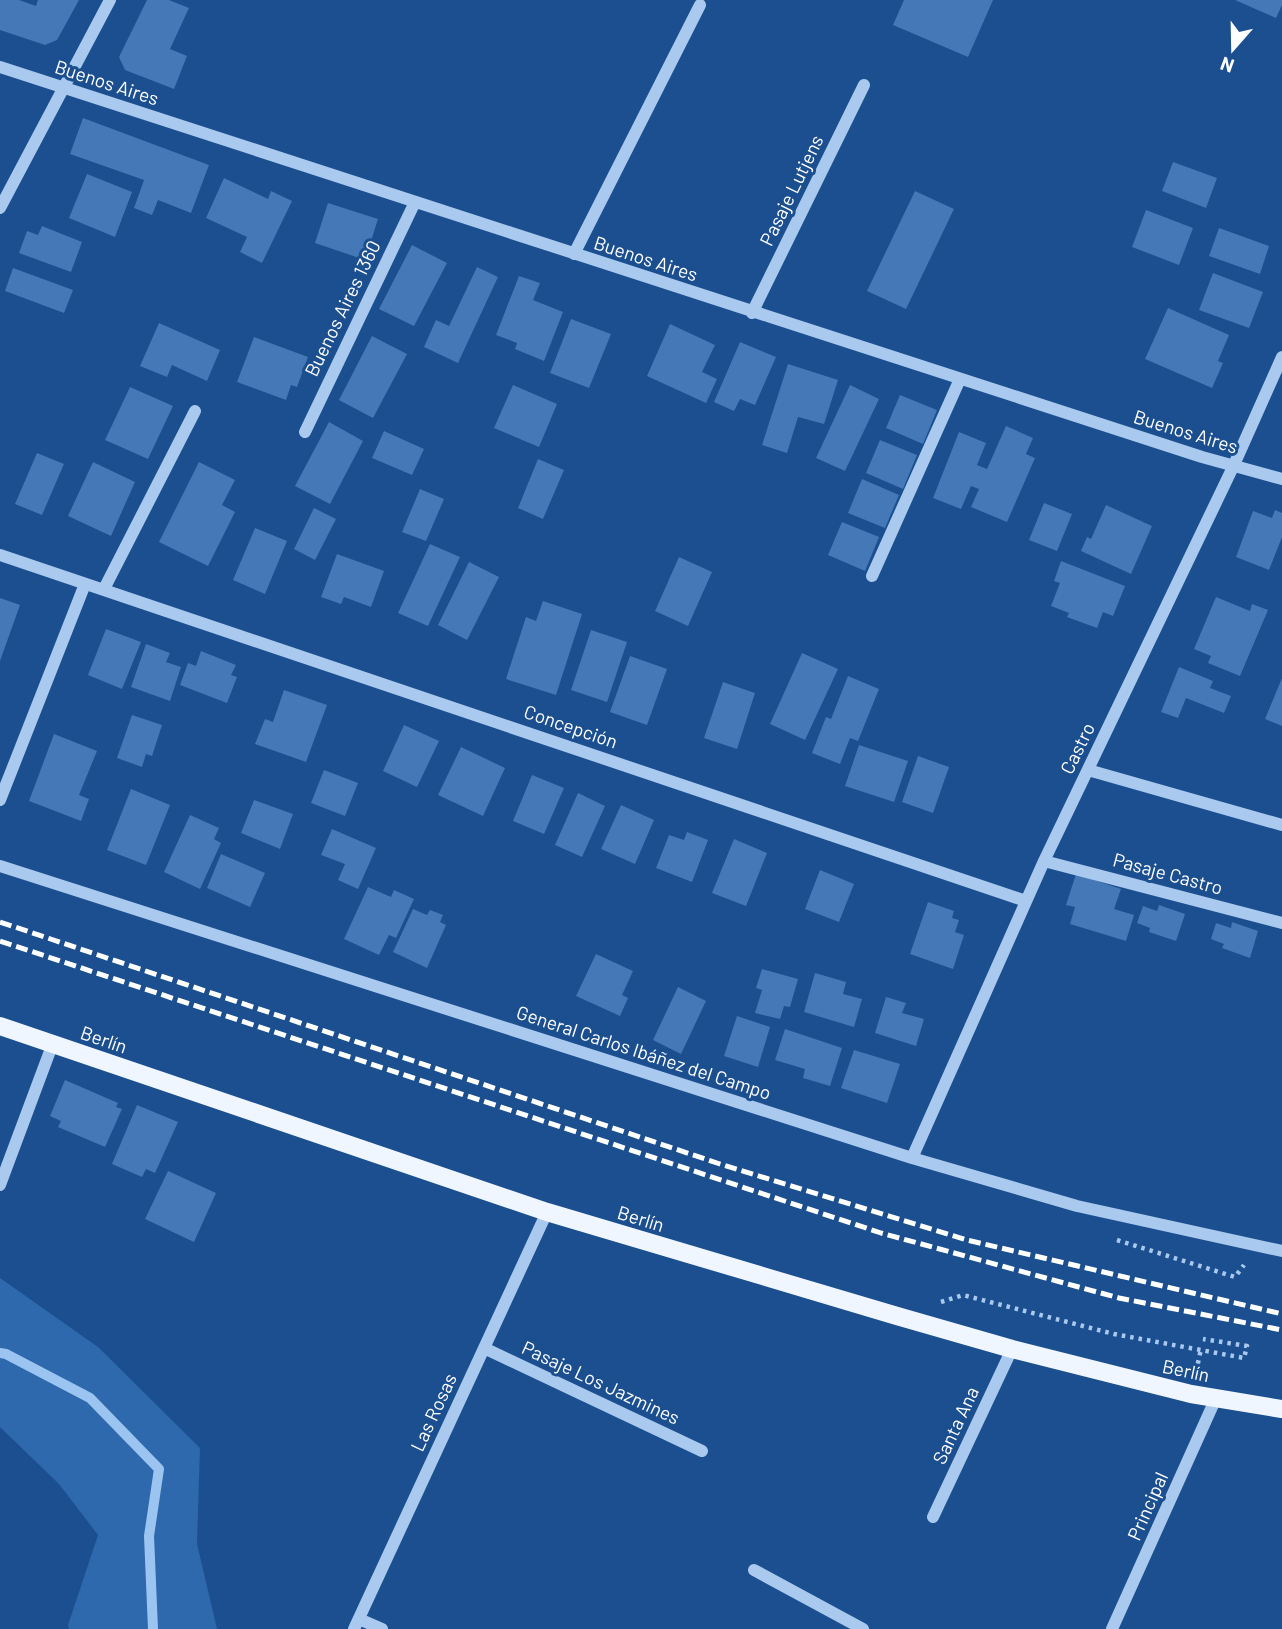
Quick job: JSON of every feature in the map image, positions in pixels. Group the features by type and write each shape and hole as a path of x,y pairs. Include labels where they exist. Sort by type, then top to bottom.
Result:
{"main road":[{"name":"Berlín","path":"0,1026 547,1212 1012,1349 1191,1394 1282,1409"}],"street":[{"path":"0,208 110,0"},
{"path":"574,254 700,5"},
{"name":"Buenos Aires","path":"0,67 752,313 1233,467 1282,479"},
{"name":"Pasaje Lutjens","path":"752,313 864,85"},
{"name":"Buenos Aires 1360","path":"305,432 415,202"},
{"name":"Castro","path":"912,1158 1044,861 1233,467 1282,357"},
{"path":"872,576 960,379"},
{"path":"104,589 194,411"},
{"name":"Concepción","path":"0,555 1026,901"},
{"path":"0,800 85,583"},
{"path":"1088,770 1282,825"},
{"name":"Pasaje Castro","path":"1044,861 1282,923"},
{"name":"General Carlos Ibáñez del Campo","path":"0,866 912,1158 1077,1206 1282,1251"},
{"path":"0,1185 52,1043"},
{"name":"Las Rosas","path":"357,1624 547,1212"},
{"name":"Pasaje Los Jazmines","path":"484,1348 702,1451"},
{"name":"Santa Ana","path":"933,1517 1012,1349"},
{"name":"Principal","path":"1112,1629 1216,1398"},
{"path":"754,1570 863,1629"},
{"path":"357,1624 382,1629"}],"path":[{"path":"1210,1269 1235,1277"},
{"path":"937,1304 964,1295 1114,1334 1244,1358 1247,1346 1202,1339"}],"shaded area":[{"path":"0,1278 98,1347 200,1448 197,1544 217,1629 69,1629 68,1625 98,1535 59,1484 0,1427"}],"building":[{"path":"0,0 19,0 36,6 38,0 79,0 57,40 45,45 0,30"},
{"path":"147,0 169,0 189,8 170,49 187,56 174,89 125,70 119,57"},
{"path":"904,0 993,0 968,57 893,25"},
{"path":"1235,0 1282,0 1282,5 1276,18"},
{"path":"83,118 209,165 191,213 158,200 152,215 134,208 144,180 70,154"},
{"path":"1173,162 1217,178 1206,208 1162,191"},
{"path":"87,174 132,192 115,237 69,218"},
{"path":"224,178 268,199 271,191 292,201 262,263 240,252 247,237 206,218"},
{"path":"915,191 954,209 906,309 867,291"},
{"path":"328,203 378,219 365,260 315,243"},
{"path":"1146,210 1193,228 1179,265 1132,247"},
{"path":"42,226 82,242 71,272 19,253 27,231 38,235"},
{"path":"1219,228 1269,246 1260,274 1209,256"},
{"path":"412,245 447,263 414,326 379,309"},
{"path":"477,267 498,277 458,363 424,347 436,320 449,326"},
{"path":"13,268 73,290 64,313 5,291"},
{"path":"1213,273 1263,292 1249,328 1199,310"},
{"path":"519,276 540,283 533,300 563,312 544,361 515,349 517,343 496,335"},
{"path":"1168,308 1229,335 1218,361 1223,363 1212,388 1145,359"},
{"path":"571,319 611,334 589,388 550,373"},
{"path":"159,323 220,350 207,381 172,365 167,377 140,366"},
{"path":"670,324 715,345 702,372 717,379 706,403 647,376"},
{"path":"372,336 407,354 373,418 339,400"},
{"path":"254,337 308,357 297,387 291,385 286,400 237,382"},
{"path":"740,342 776,357 755,405 740,399 734,411 714,402"},
{"path":"788,364 838,380 824,424 798,417 787,453 762,445"},
{"path":"513,385 557,404 539,447 494,428"},
{"path":"850,385 879,399 845,471 816,458"},
{"path":"130,387 173,406 148,459 105,440"},
{"path":"900,395 937,410 923,444 886,428"},
{"path":"329,422 363,441 330,504 295,486"},
{"path":"1006,426 1033,438 1026,454 1035,458 1007,522 971,507 979,489 971,486 961,509 933,498 959,432 986,443 977,465 987,469"},
{"path":"384,431 424,449 412,475 372,458"},
{"path":"880,440 917,455 903,489 866,473"},
{"path":"37,453 64,464 42,515 15,504"},
{"path":"538,459 564,470 543,519 518,508"},
{"path":"93,462 135,482 111,536 68,516"},
{"path":"199,462 235,480 222,505 235,512 208,566 159,542"},
{"path":"862,479 899,495 885,528 848,513"},
{"path":"420,489 444,499 426,541 402,532"},
{"path":"1044,503 1072,514 1057,551 1029,540"},
{"path":"1106,505 1152,526 1131,574 1081,551 1087,537 1091,539"},
{"path":"314,508 336,519 315,560 294,549"},
{"path":"1275,510 1282,513 1282,537 1269,570 1236,557 1253,511 1272,518"},
{"path":"842,522 879,537 865,571 828,555"},
{"path":"255,528 287,541 265,594 233,580"},
{"path":"430,544 460,557 428,626 398,613"},
{"path":"337,554 384,571 371,607 344,597 341,604 321,597"},
{"path":"679,557 712,572 688,626 655,611"},
{"path":"1061,561 1125,586 1113,616 1103,612 1097,628 1067,617 1069,613 1051,606 1060,583 1054,581"},
{"path":"469,562 499,577 467,640 438,625"},
{"path":"1216,597 1250,611 1252,604 1268,610 1240,676 1208,663 1211,656 1194,649"},
{"path":"0,598 20,605 0,661"},
{"path":"543,601 582,614 556,695 506,679 526,617 536,621"},
{"path":"106,629 141,642 122,689 88,675"},
{"path":"591,630 627,642 607,702 571,690"},
{"path":"146,644 170,653 166,662 181,667 170,701 131,687"},
{"path":"201,651 236,665 231,675 237,677 227,703 180,685 188,663 196,666"},
{"path":"802,653 838,669 805,740 770,724"},
{"path":"630,656 667,669 647,725 610,712"},
{"path":"1179,667 1213,681 1210,688 1231,696 1224,713 1186,698 1178,718 1161,712"},
{"path":"848,676 879,689 858,741 850,738 840,764 812,753 826,717 831,719"},
{"path":"1282,678 1282,726 1265,719"},
{"path":"723,682 755,693 737,749 704,738"},
{"path":"284,690 327,705 306,762 255,744 265,719 273,722"},
{"path":"132,715 162,725 152,756 146,754 142,767 117,758"},
{"path":"404,725 439,741 417,787 383,771"},
{"path":"54,734 97,751 79,795 89,799 81,821 29,801"},
{"path":"859,745 908,761 894,802 845,786"},
{"path":"461,747 505,768 483,816 438,795"},
{"path":"918,756 949,767 933,813 902,802"},
{"path":"324,770 358,783 345,816 311,803"},
{"path":"532,775 564,788 544,834 513,821"},
{"path":"131,789 170,805 146,865 107,850"},
{"path":"578,793 605,806 582,857 555,845"},
{"path":"254,800 293,814 280,849 241,833"},
{"path":"621,805 654,820 635,864 601,849"},
{"path":"190,815 219,828 214,839 221,843 200,889 164,872"},
{"path":"332,829 376,848 358,889 338,880 345,864 321,855"},
{"path":"687,832 708,840 692,882 656,868 669,835 684,840"},
{"path":"734,839 767,853 746,906 712,893"},
{"path":"221,854 265,873 250,907 207,888"},
{"path":"820,870 854,884 839,922 805,909"},
{"path":"1076,874 1121,889 1114,909 1134,915 1126,941 1070,924 1075,907 1066,905"},
{"path":"368,887 391,897 394,890 414,899 396,938 389,935 379,955 344,939"},
{"path":"928,902 954,911 952,918 959,920 955,932 964,935 953,969 910,954"},
{"path":"1159,905 1185,914 1176,941 1149,932 1150,928 1137,923 1143,906 1157,911"},
{"path":"413,909 427,915 430,910 443,915 440,922 446,925 427,968 393,952"},
{"path":"1232,922 1258,931 1250,958 1222,948 1224,944 1211,939 1216,923 1231,928"},
{"path":"596,954 633,971 622,995 628,998 620,1016 576,996"},
{"path":"762,969 798,979 790,1007 784,1006 780,1019 755,1013 762,990 756,988"},
{"path":"815,973 846,982 843,994 862,999 854,1027 804,1012"},
{"path":"678,987 706,1001 681,1054 653,1040"},
{"path":"886,997 906,1003 902,1013 924,1019 916,1046 875,1033"},
{"path":"737,1016 770,1027 758,1067 724,1056"},
{"path":"785,1029 842,1048 830,1086 803,1078 805,1069 775,1060"},
{"path":"854,1050 900,1064 887,1103 841,1088"},
{"path":"65,1080 118,1103 116,1107 122,1109 105,1147 58,1127 61,1121 50,1116"},
{"path":"137,1105 178,1122 155,1173 146,1169 142,1177 112,1164"},
{"path":"168,1171 216,1193 194,1242 145,1219"}],"waterway":[{"path":"0,1353 90,1398 159,1469 149,1536 153,1629"}],"railway":[{"path":"0,922 720,1164 967,1240 1282,1314"},
{"path":"0,941 881,1233 1119,1298 1282,1330"}]}
